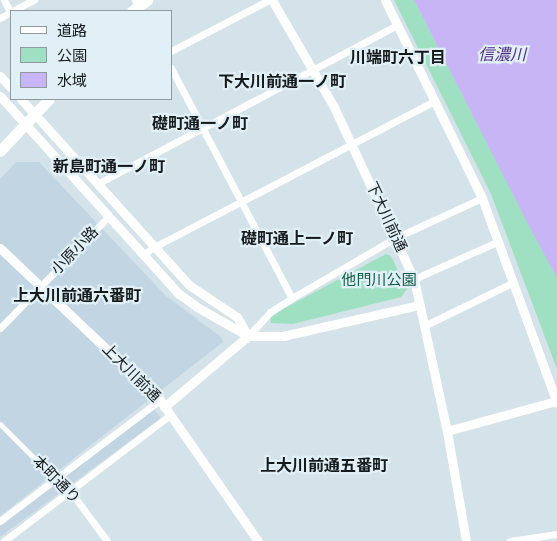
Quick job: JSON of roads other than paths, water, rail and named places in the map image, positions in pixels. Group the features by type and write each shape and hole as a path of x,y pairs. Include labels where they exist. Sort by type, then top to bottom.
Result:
{"highway":[{"path":"0,151 48,100"}],"street":[{"path":"15,10 34,0"},
{"path":"172,50 271,0"},
{"name":"下大川前通","path":"271,0 313,69 352,144 414,278 447,431 466,541"},
{"path":"385,0 482,198 557,402 447,431"},
{"path":"97,184 397,25"},
{"path":"172,70 292,298"},
{"path":"0,76 10,87"},
{"path":"0,96 178,292 197,307 248,336 283,336 420,305"},
{"path":"22,100 189,285 237,317 248,336"},
{"path":"143,255 154,247 435,101"},
{"path":"0,521 162,404 248,336 270,312 396,238 482,198"},
{"name":"小原小路","path":"0,328 108,217"},
{"path":"414,278 499,241"},
{"name":"上大川前通","path":"0,248 162,404 258,541"},
{"path":"424,326 514,282"},
{"path":"4,541 170,415"},
{"name":"本町通り","path":"0,424 56,480 71,492 107,541"},
{"path":"510,541 557,534"}],"water":[{"name":"信濃川","path":"414,0 557,0 557,278 530,228"}],"district":[{"name":"川端町六丁目","path":"398,58"},
{"name":"下大川前通一ノ町","path":"282,82"},
{"name":"礎町通一ノ町","path":"200,124"},
{"name":"新島町通一ノ町","path":"109,167"},
{"name":"礎町通上一ノ町","path":"297,239"},
{"name":"上大川前通六番町","path":"77,296"},
{"name":"上大川前通五番町","path":"324,466"}],"park label":[{"name":"他門川公園","path":"379,281"}]}
